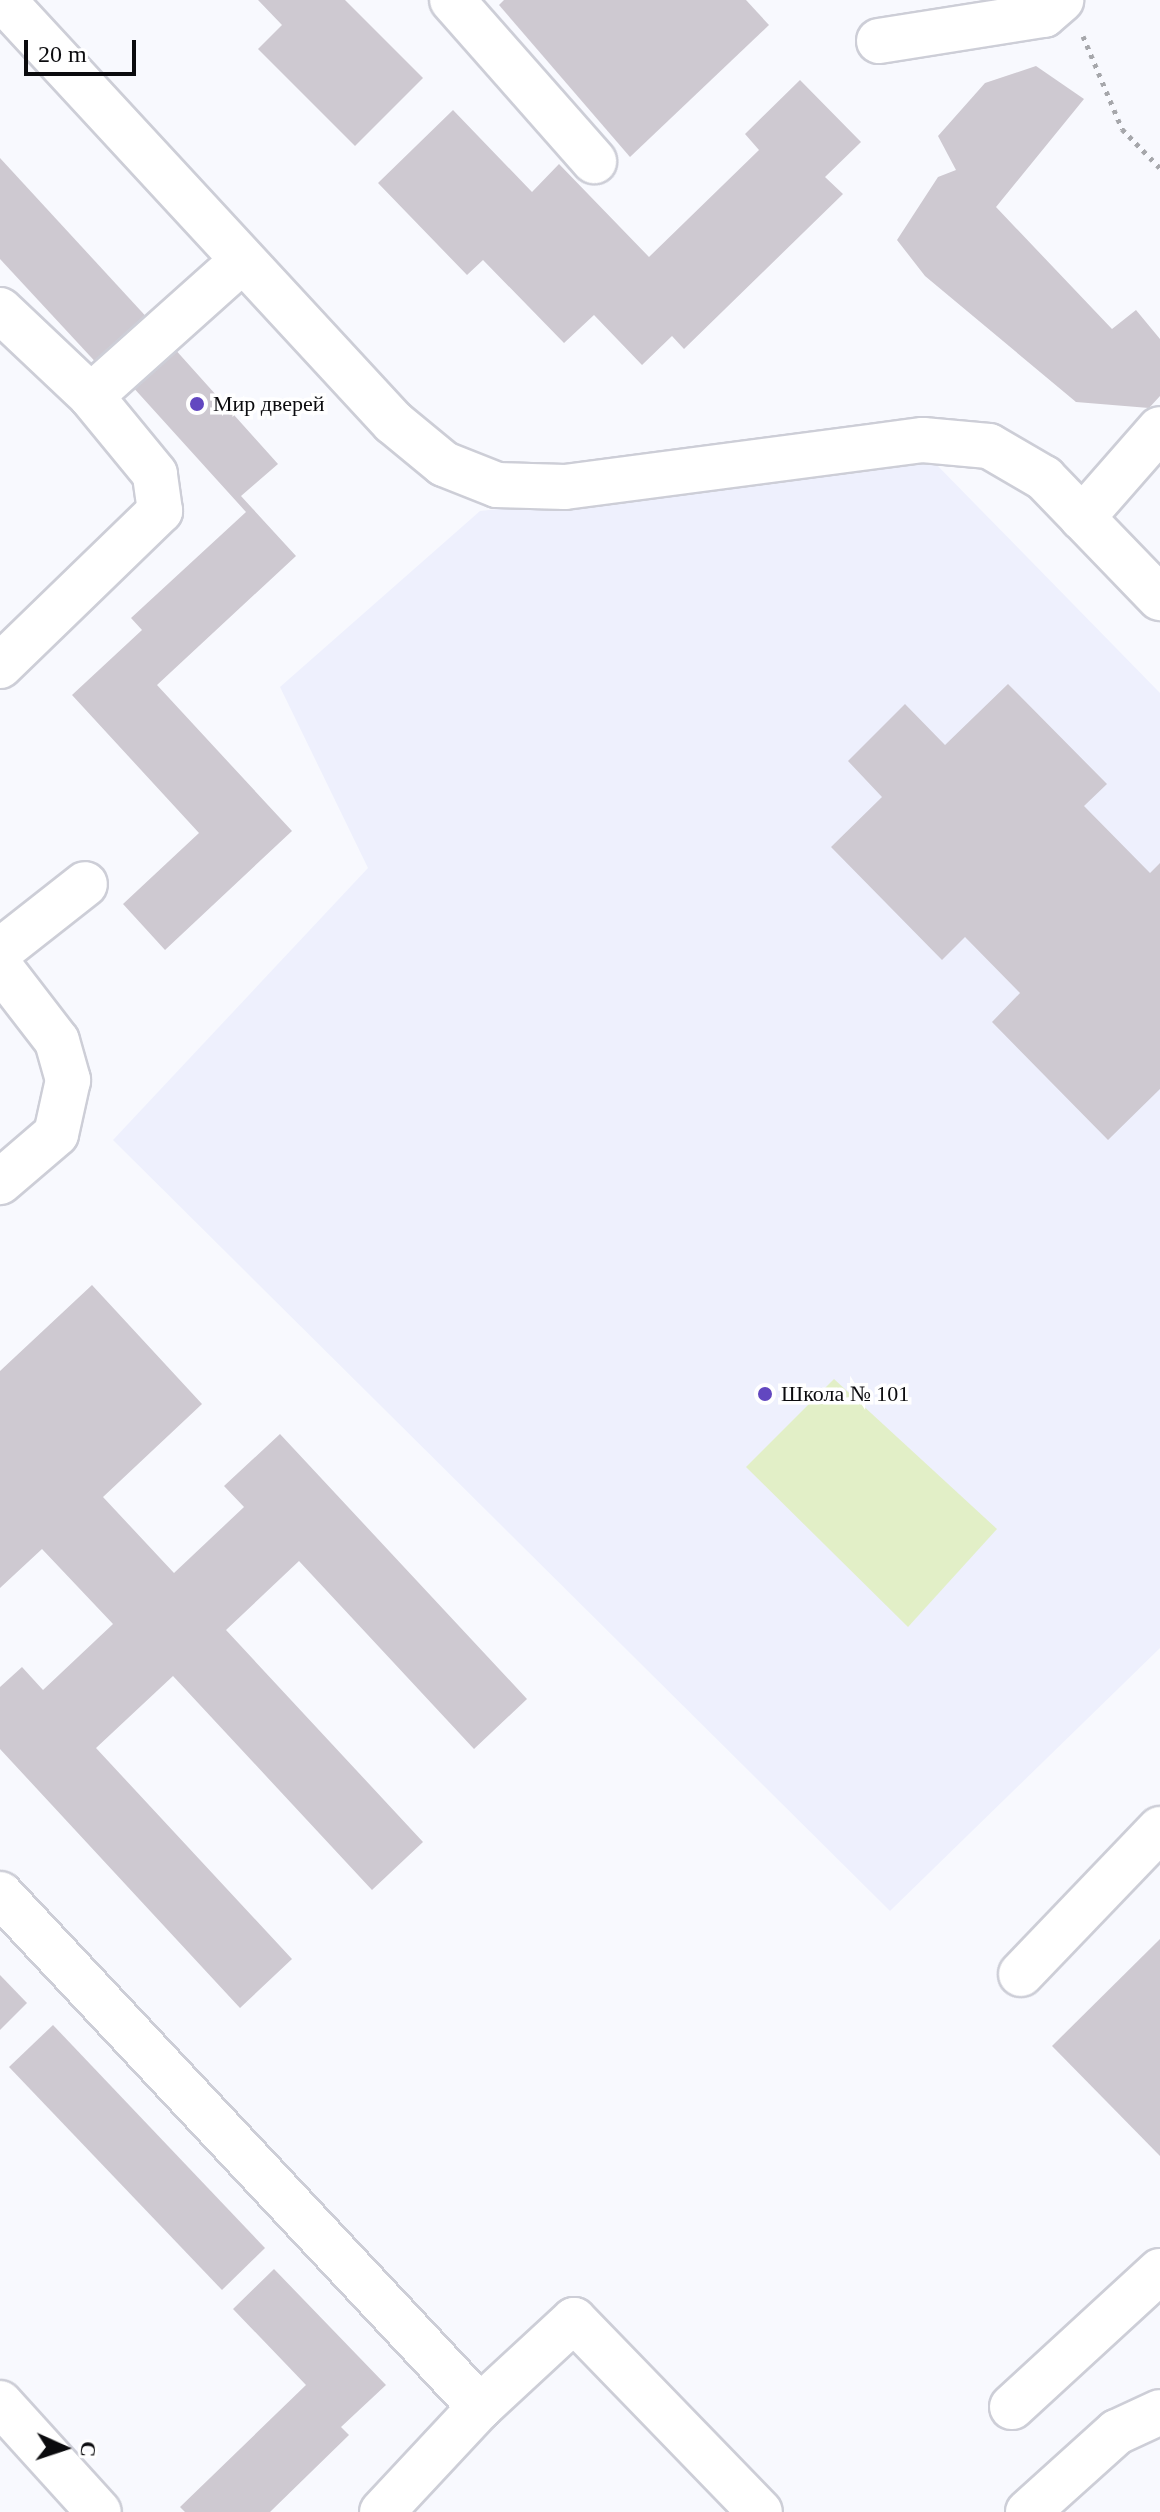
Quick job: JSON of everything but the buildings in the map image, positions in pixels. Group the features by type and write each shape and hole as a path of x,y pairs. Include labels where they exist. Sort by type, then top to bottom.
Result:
{"street":[{"path":"3,0 393,422 444,464 497,485 565,487 923,440 989,446 1044,478 1160,598"},
{"path":"452,0 594,161"},
{"path":"879,41 1044,15 1061,0"},
{"path":"91,396 242,261"},
{"path":"0,310 91,396 155,474 160,511 0,666"},
{"path":"1082,518 1160,429"},
{"path":"0,951 85,884"},
{"path":"0,967 57,1041 68,1080 65,1113 56,1134 0,1182"},
{"path":"1021,1974 1160,1829"},
{"path":"0,1894 480,2407"},
{"path":"1012,2407 1160,2271"},
{"path":"382,2512 480,2407 574,2320 760,2512"},
{"path":"0,2403 99,2512"},
{"path":"1028,2512 1117,2432 1160,2412"}],"path":[{"path":"1061,0 1085,40 1122,129 1160,168"}],"shaded area":[{"name":"Школа № 101","path":"933,461 1160,693 1160,1648 890,1911 113,1140 368,868 280,687 480,511"}],"green space":[{"path":"834,1379 997,1529 908,1627 746,1467"}],"place":[{"name":"Мир дверей","path":"197,404"},
{"name":"Школа № 101","path":"765,1394"}]}
